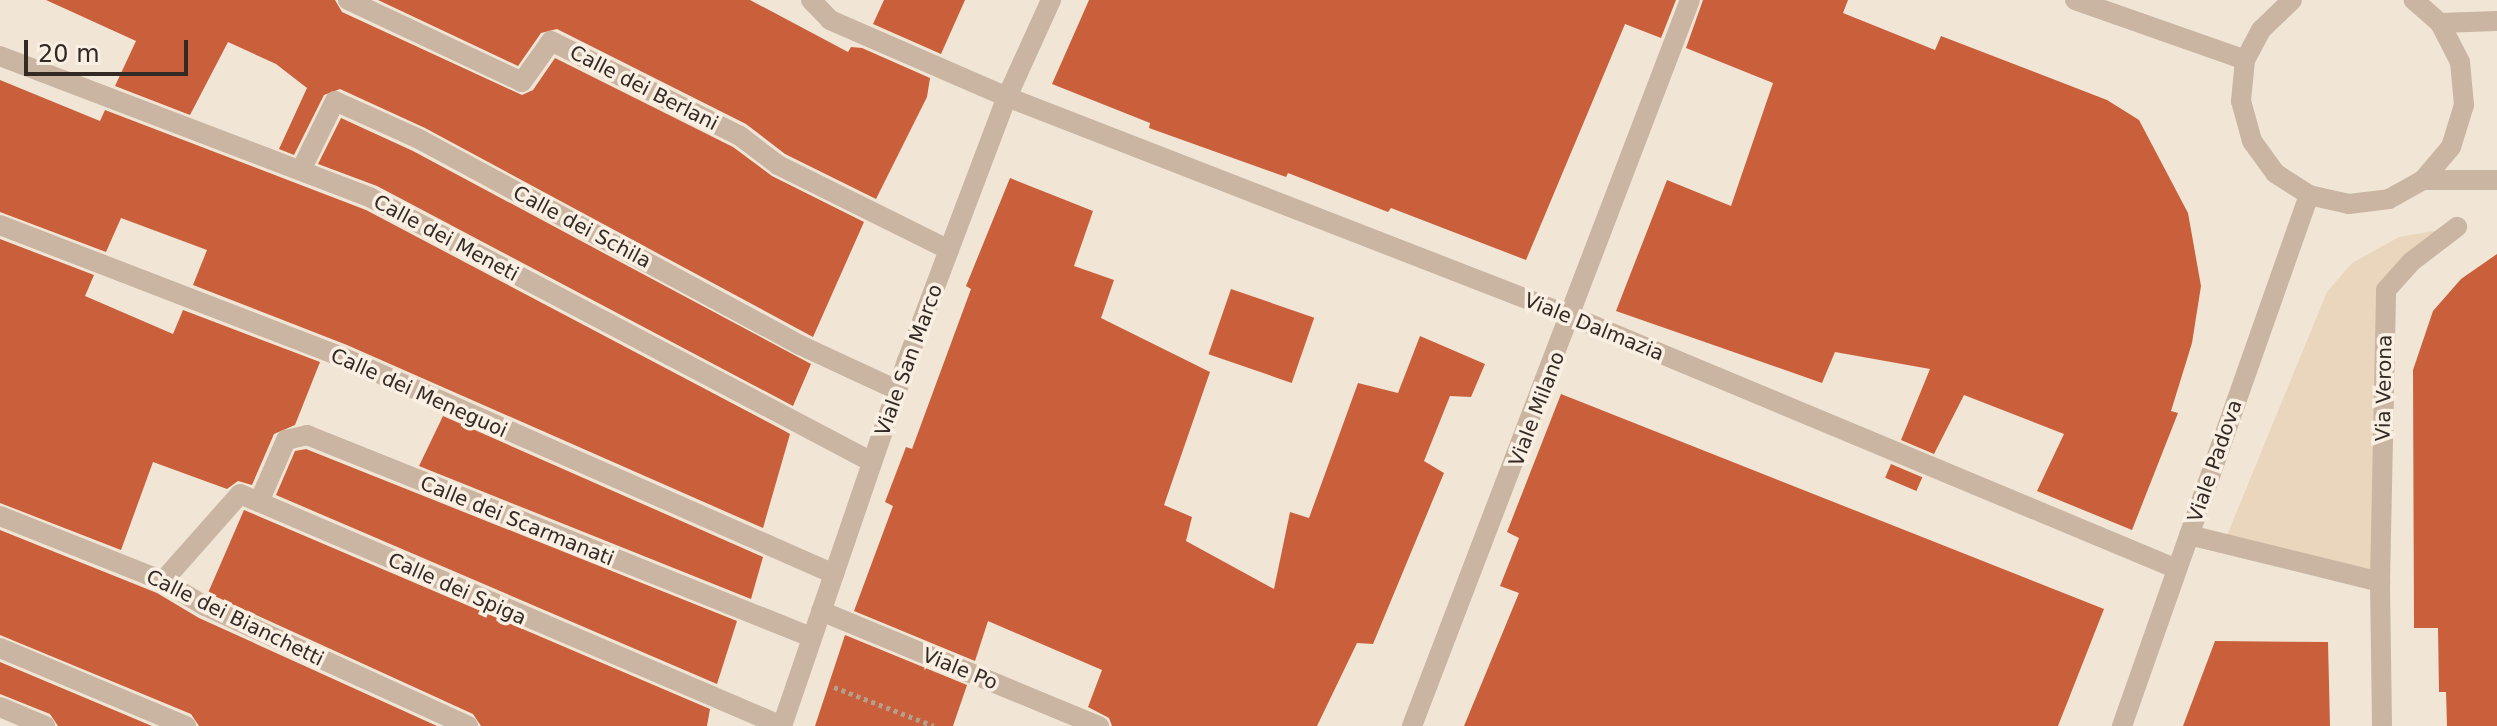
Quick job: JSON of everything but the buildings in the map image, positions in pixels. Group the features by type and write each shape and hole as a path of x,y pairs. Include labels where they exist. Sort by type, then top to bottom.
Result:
{"street":[{"name":"Calle dei Berlani","path":"348,0 522,82 551,41 740,136 778,165 949,250"},
{"name":"Viale Dalmazia","path":"811,0 830,20 1007,97 1573,317 2177,569"},
{"name":"Viale San Marco","path":"782,726 897,390 1007,97 1051,0"},
{"name":"Viale Milano","path":"1412,726 1573,317 1690,0"},
{"path":"2075,0 2245,60"},
{"path":"2292,0 2261,30 2245,60 2241,101 2252,141 2275,173 2309,195 2349,204 2389,199 2423,180 2451,147 2464,105 2460,62 2440,23 2414,0"},
{"path":"2440,23 2497,21"},
{"name":"Calle dei Meneti","path":"0,56 371,198 872,462"},
{"name":"Calle dei Schila","path":"301,170 335,101 419,139 800,345 897,390"},
{"path":"2423,180 2497,180"},
{"name":"Viale Padova","path":"2122,726 2309,195"},
{"name":"Calle dei Meneguoi","path":"0,225 342,357 834,574"},
{"name":"Via Verona","path":"2382,726 2380,582 2386,290 2411,262 2457,227"},
{"name":"Calle dei Scarmanati","path":"259,502 286,440 307,435 811,637"},
{"path":"163,581 240,494 259,502"},
{"name":"Calle dei Spiga","path":"259,502 782,726"},
{"name":"Calle dei Bianchetti","path":"0,516 163,581 205,606 468,726"},
{"path":"2189,535 2380,582"},
{"name":"Viale Po","path":"821,611 1099,726"},
{"path":"0,648 186,726"},
{"path":"0,707 45,726"}],"path":[{"path":"827,684 934,726"}],"shaded area":[{"path":"2457,227 2386,290 2380,582 2223,545 2327,292 2352,263 2399,237"}]}
